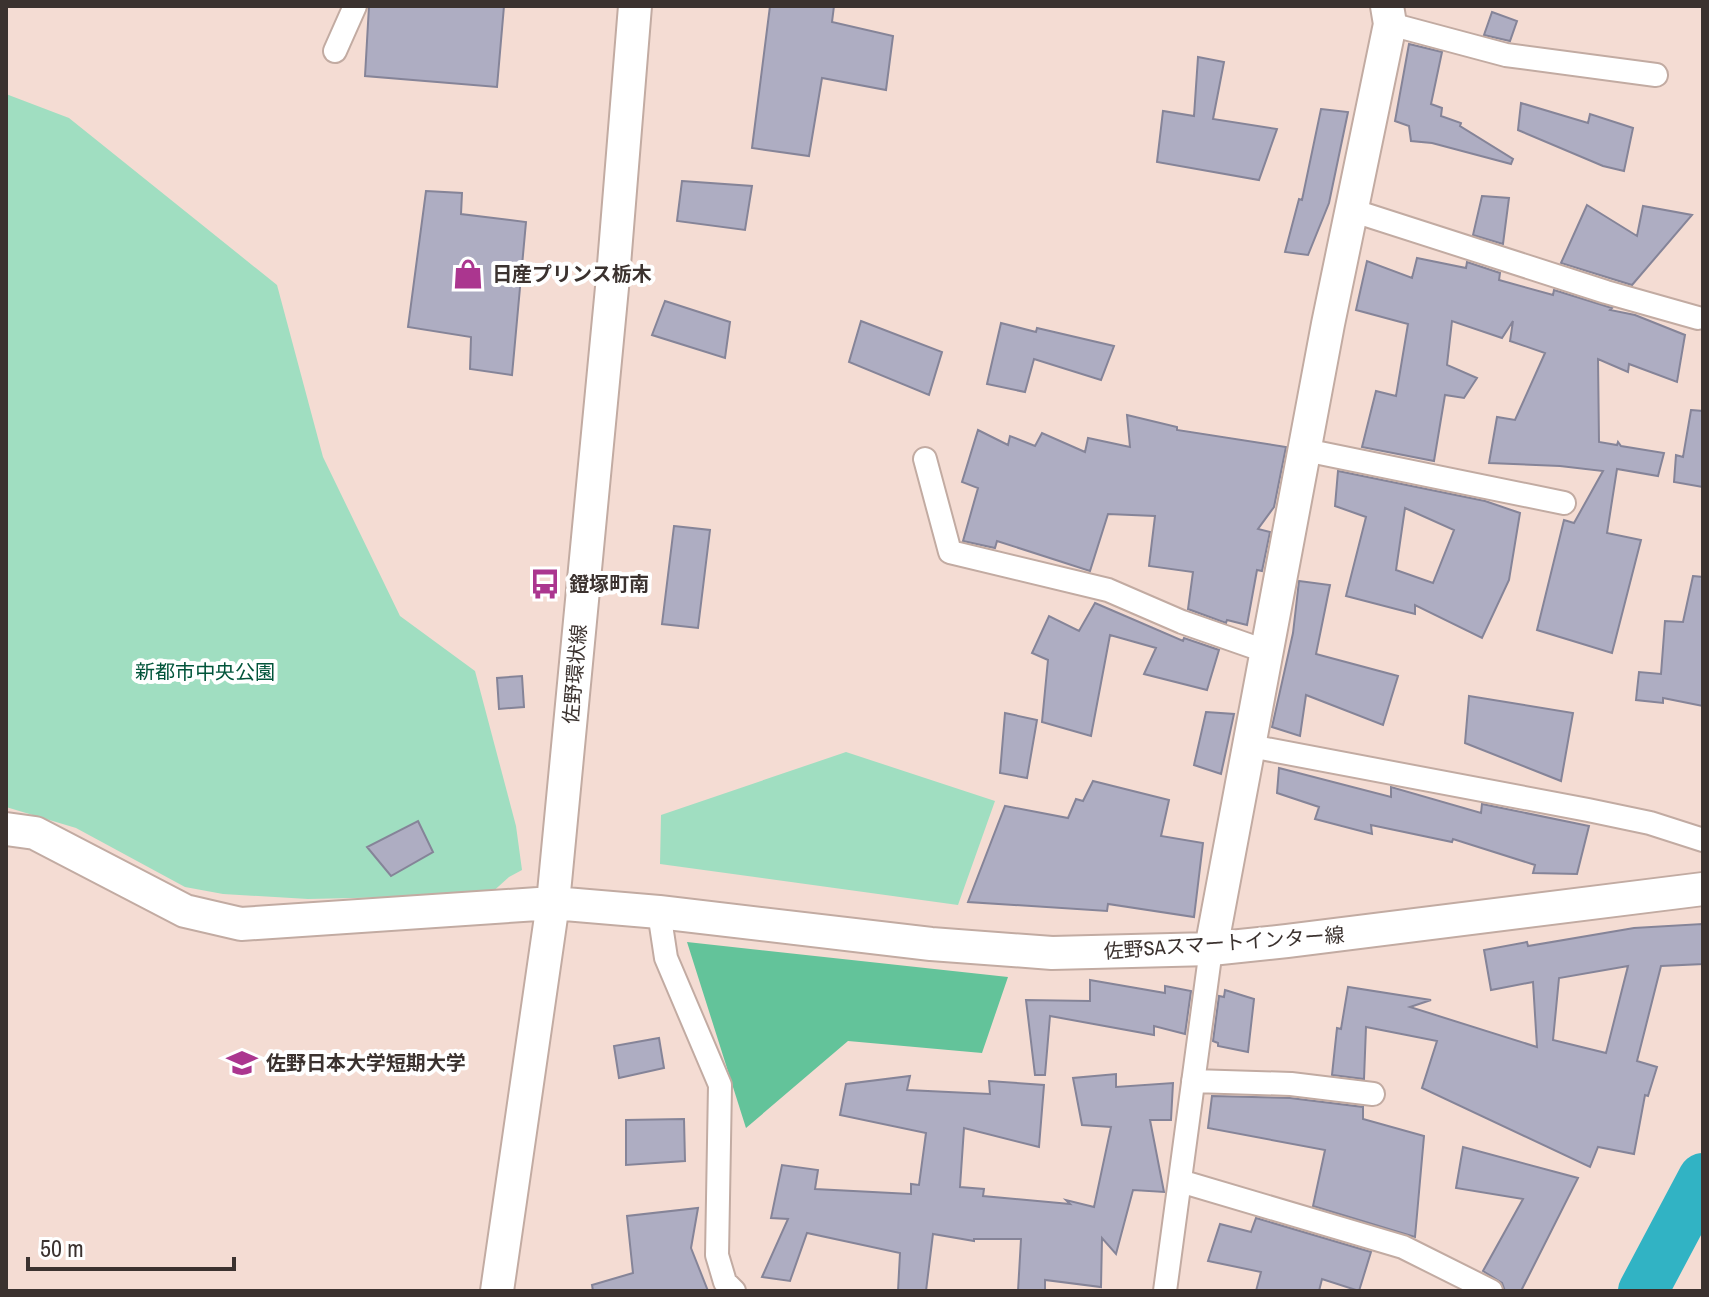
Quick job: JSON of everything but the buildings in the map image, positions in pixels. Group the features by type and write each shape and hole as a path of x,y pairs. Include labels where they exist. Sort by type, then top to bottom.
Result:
{"main road":[{"name":"佐野環状線","path":"497,1291 553,903 613,277 635,6"},
{"path":"1211,949 1388,15"},
{"name":"佐野SAスマートインター線","path":"6,829 35,833 185,911 241,924 553,903 1006,950 1120,953 1211,949 1366,933 1703,889"}],"street":[{"path":"335,51 355,6"},
{"path":"1388,15 1506,55 1656,75"},
{"path":"1351,210 1606,292 1698,318"},
{"path":"1305,450 1564,503"},
{"path":"925,459 950,552 1108,590 1182,622 1268,652"},
{"path":"1250,746 1588,810 1650,823 1703,840"},
{"path":"659,912 666,958 720,1085 717,1255 725,1282 734,1291"},
{"path":"1165,1291 1211,949"},
{"path":"1193,1081 1291,1084 1373,1094"},
{"path":"1180,1181 1403,1247 1491,1291"}],"green space":[{"name":"新都市中央公園","path":"6,94 69,118 277,285 323,457 400,616 475,671 516,826 522,870 489,895 308,899 223,894 185,887 76,828 6,807"},
{"path":"846,752 995,801 958,905 660,864 661,815"},
{"path":"687,942 1008,977 982,1053 848,1041 746,1128"}],"waterway":[{"path":"1643,1291 1703,1178"}],"place":[{"name":"日産プリンス栃木","path":"468,274"},
{"name":"鐙塚町南","path":"545,584"},
{"name":"佐野日本大学短期大学","path":"242,1063"}]}
